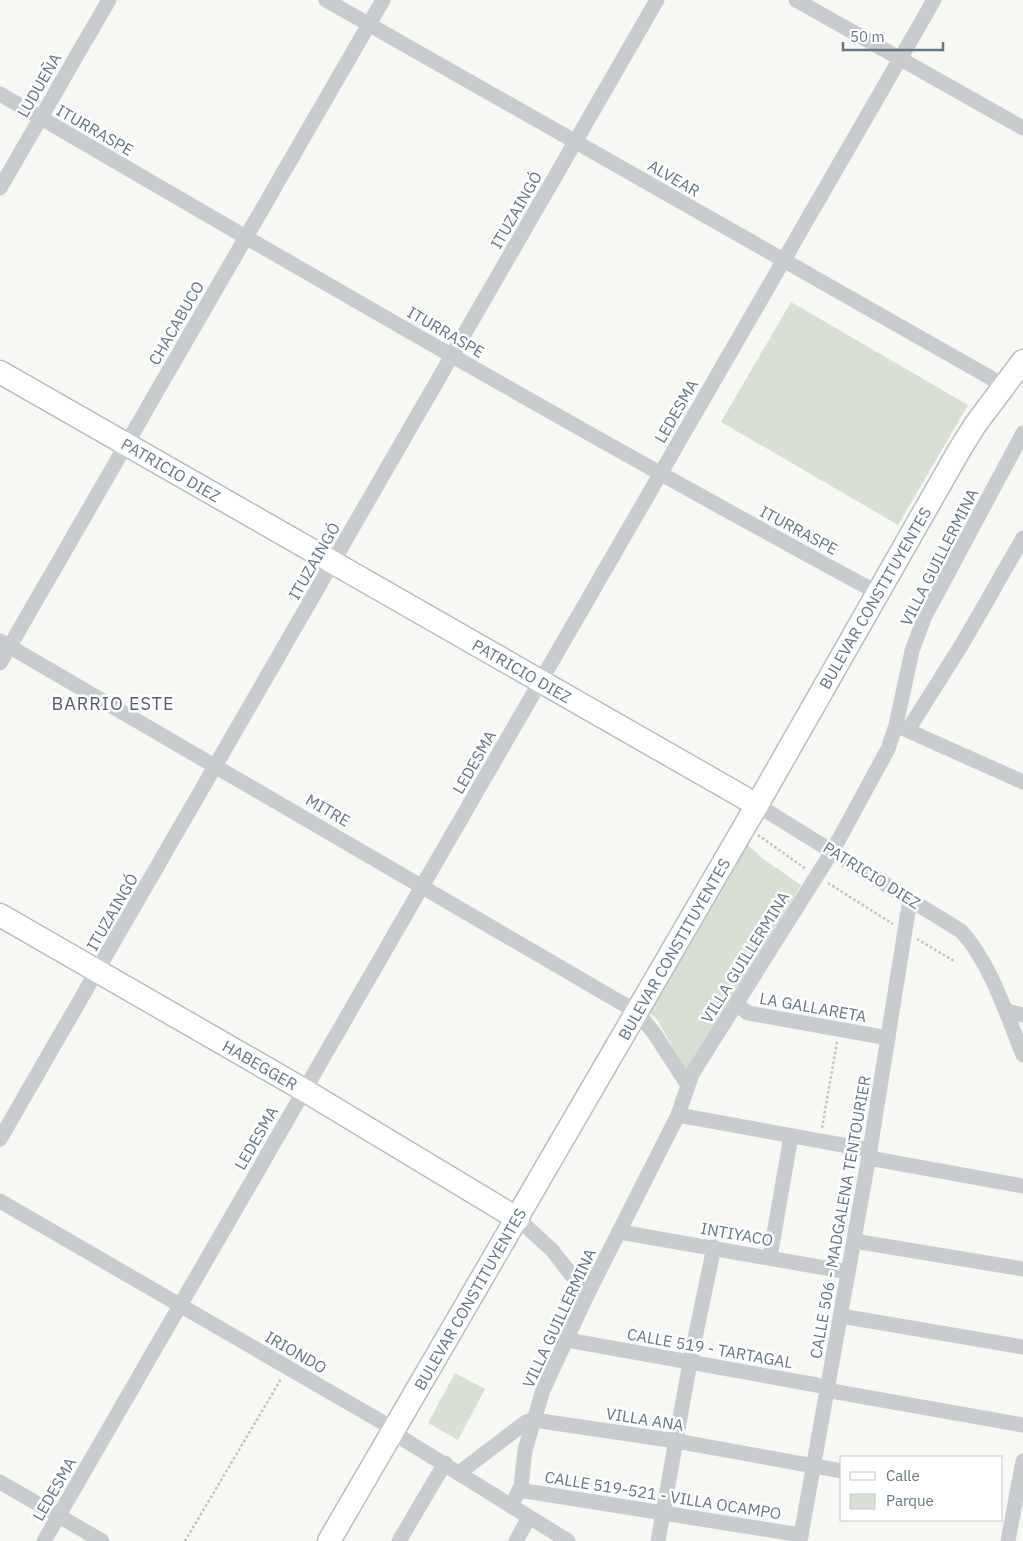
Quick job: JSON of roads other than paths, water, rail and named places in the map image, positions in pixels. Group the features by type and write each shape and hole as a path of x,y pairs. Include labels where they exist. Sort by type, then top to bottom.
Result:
{"street":[{"name":"LUDUEÑA","path":"0,188 109,0"},
{"name":"ALVEAR","path":"326,0 783,262 1005,386"},
{"name":"CHACABUCO","path":"0,663 5,643 126,445 383,0"},
{"name":"ITUZAINGÓ","path":"0,1139 656,0"},
{"path":"796,0 1023,128"},
{"name":"LEDESMA","path":"44,1541 934,0"},
{"name":"ITURRASPE","path":"0,94 245,238 660,475 878,593"},
{"name":"BULEVAR CONSTITUYENTES","path":"329,1541 400,1435 518,1219 746,826 960,449 1023,361"},
{"name":"PATRICIO DIEZ","path":"0,372 757,805 950,923 971,942 1006,1011 1023,1055"},
{"name":"VILLA GUILLERMINA","path":"511,1506 519,1490 525,1450 543,1390 587,1295 620,1232 641,1184 678,1115 687,1084 832,850 888,749 902,728 912,651 924,618 1023,433"},
{"path":"1023,538 964,641 902,728 1023,782"},
{"name":"MITRE","path":"5,643 217,765 637,1012"},
{"name":"CALLE 506 - MADGALENA TENTOURIER","path":"800,1538 870,1154 910,898"},
{"name":"HABEGGER","path":"0,915 304,1090 518,1219"},
{"name":"LA GALLARETA","path":"736,1004 748,1013 888,1038"},
{"path":"1006,1011 1023,1015"},
{"path":"637,1012 654,1033 687,1084"},
{"path":"678,1115 820,1141 870,1154 1023,1186"},
{"path":"770,1257 791,1136"},
{"name":"IRIONDO","path":"0,1201 288,1367 568,1541"},
{"path":"518,1219 552,1250 587,1295"},
{"name":"INTIYACO","path":"620,1232 848,1272"},
{"path":"854,1241 1023,1269"},
{"path":"658,1541 690,1362 714,1247"},
{"path":"841,1316 1023,1347"},
{"name":"CALLE 519 - TARTAGAL","path":"567,1340 828,1388 837,1392 1023,1425"},
{"path":"458,1472 526,1422 534,1420"},
{"name":"VILLA ANA","path":"534,1420 676,1441 840,1471"},
{"path":"1008,1541 1013,1504 1023,1461"},
{"path":"399,1541 445,1463"},
{"path":"0,1482 102,1541"},
{"name":"CALLE 519-521 - VILLA OCAMPO","path":"519,1490 664,1512 800,1538"},
{"path":"516,1541 529,1518"}],"district":[{"name":"BARRIO ESTE","path":"113,704"}]}
